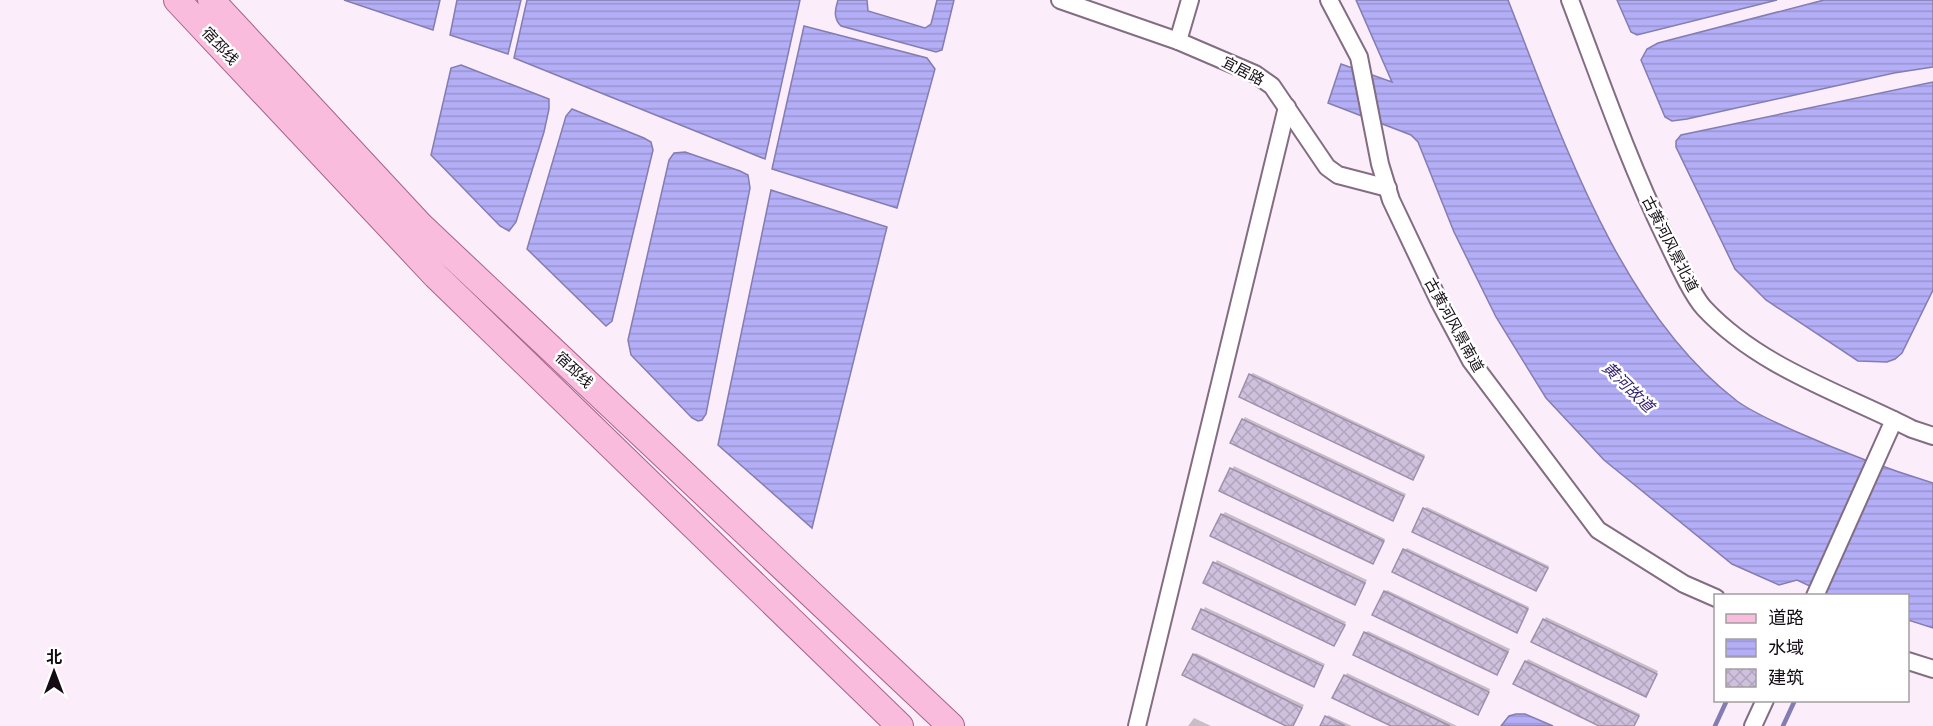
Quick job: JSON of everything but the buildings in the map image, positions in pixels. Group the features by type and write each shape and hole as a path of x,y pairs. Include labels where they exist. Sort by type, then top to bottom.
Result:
{"main road":[{"name":"宿邳线","path":"177,0 436,276 900,726"},
{"name":"宿邳线","path":"211,0 421,226 951,726"}],"street":[{"name":"宜居路","path":"1060,0 1178,41 1255,74 1272,86 1327,167 1338,175 1388,188"},
{"path":"1178,41 1190,0"},
{"name":"古黄河风景南道","path":"1329,0 1359,57 1380,164 1391,200 1439,301 1471,361 1598,530 1684,584 1714,597"},
{"name":"古黄河风景北道","path":"1570,0 1643,191 1676,260 1703,308 1739,338 1780,366 1890,427 1912,429 1933,436"},
{"path":"1137,726 1287,107"},
{"path":"1816,594 1890,427"},
{"path":"1909,661 1933,669"},
{"path":"1753,726 1764,702"}],"water":[{"path":"344,0 440,0 433,30"},
{"path":"457,0 521,0 508,54 450,35"},
{"path":"527,0 800,0 765,159 514,58"},
{"path":"838,0 867,0 868,11 925,28 931,24 937,0 954,0 942,50 936,52 841,26 835,14"},
{"name":"黄河故道","path":"1356,0 1508,0 1572,162 1598,217 1626,269 1658,319 1695,363 1737,401 1766,418 1848,453 1933,483 1933,628 1909,620 1909,594 1827,594 1797,580 1779,585 1732,564 1604,460 1546,398 1496,317 1454,232 1418,142 1411,135 1328,103 1341,64 1392,82"},
{"path":"1617,0 1777,0 1637,35 1631,32"},
{"path":"1824,0 1933,0 1933,67 1894,73 1687,119 1672,121 1665,117 1641,60 1647,49 1658,43"},
{"path":"804,26 927,58 935,69 897,208 772,169"},
{"path":"461,65 549,99 544,132 516,222 509,231 500,226 431,155 451,68"},
{"path":"1933,82 1933,290 1902,353 1887,362 1858,361 1766,300 1735,269 1676,147 1676,141 1681,135"},
{"path":"572,109 644,138 651,142 653,150 612,321 606,326 527,249 566,116"},
{"path":"685,152 748,175 750,188 706,414 702,420 698,421 692,418 631,355 628,340 669,160 674,153"},
{"path":"771,190 887,227 812,528 718,445"},
{"path":"1525,714 1553,726 1501,726 1509,716"}],"waterway":[{"path":"1715,726 1726,702"},
{"path":"1783,726 1794,702"}]}
